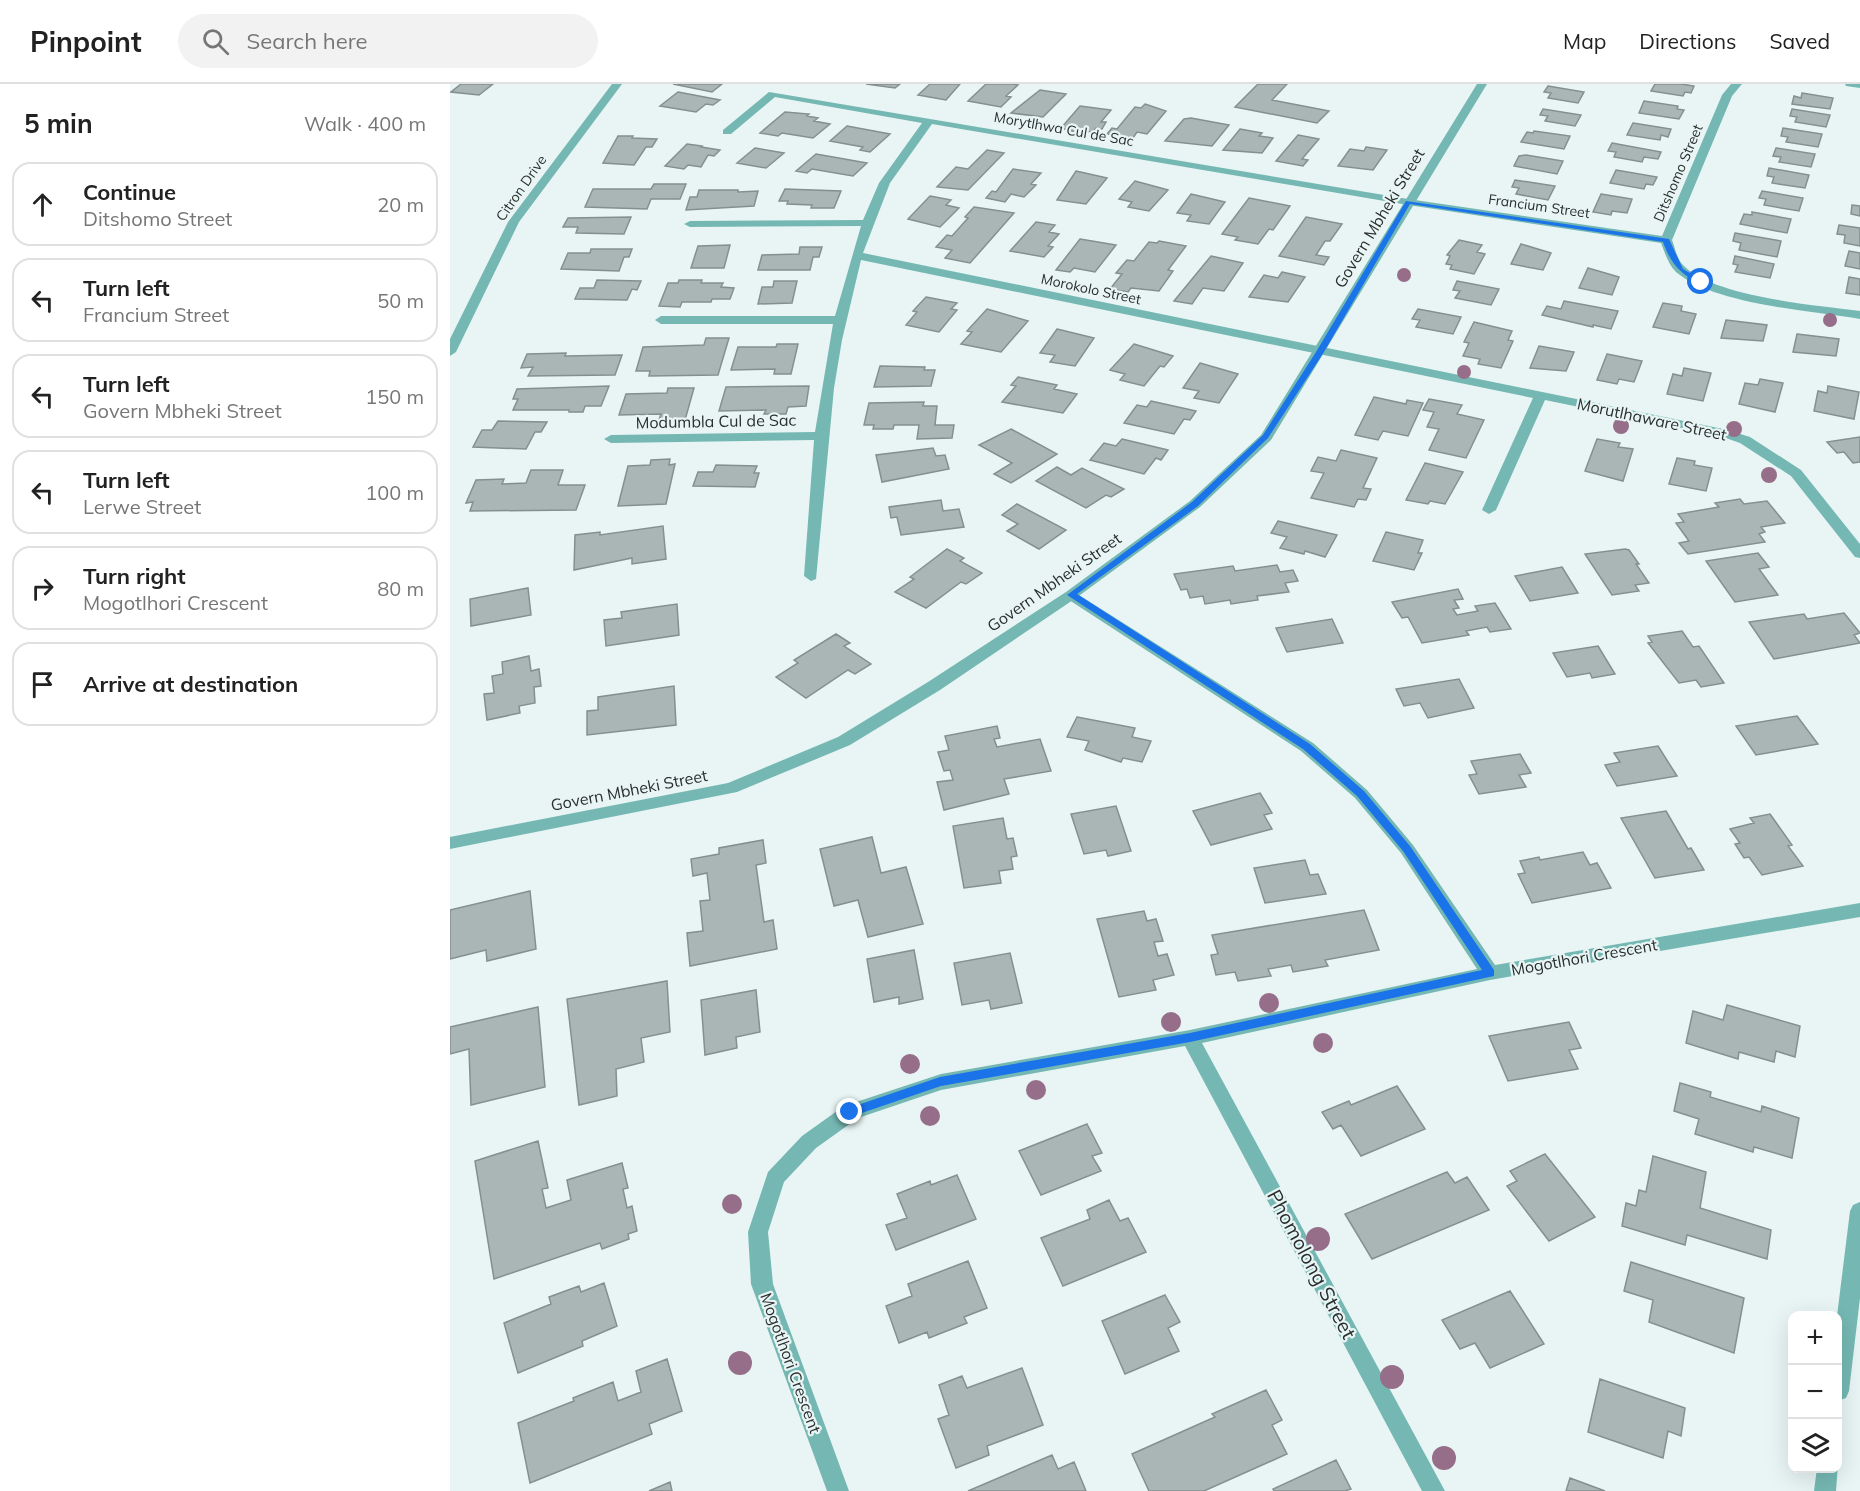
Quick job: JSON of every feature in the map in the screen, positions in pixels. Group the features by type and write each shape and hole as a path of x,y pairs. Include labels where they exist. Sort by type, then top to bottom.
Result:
{"street":[{"name":"Citron Drive","path":"450,352 514,222 617,84"},
{"name":"Govern Mbheki Street","path":"450,843 731,788 844,741 934,686 1071,595 1195,504 1266,436 1320,352 1408,202 1482,84"},
{"name":"Ditshomo Street","path":"1737,84 1728,95 1666,240 1672,258 1680,270 1701,282 1740,294 1860,315"},
{"path":"1850,84 1860,86"},
{"name":"Morytlhwa Cul de Sac","path":"727,132 773,94 1408,202"},
{"path":"811,576 814,511 830,369 856,255 874,204 892,172 928,122"},
{"name":"Francium Street","path":"1408,202 1666,240"},
{"path":"690,224 868,223"},
{"name":"Morokolo Street","path":"856,255 1320,352"},
{"path":"661,320 841,320"},
{"name":"Morutlhaware Street","path":"1320,352 1723,433 1745,440 1796,473 1860,554"},
{"path":"1489,510 1540,396"},
{"name":"Modumbla Cul de Sac","path":"611,439 822,436"},
{"path":"1071,595 1307,747 1361,794 1407,849 1490,973"},
{"name":"Mogotlhori Crescent","path":"838,1491 762,1284 758,1232 775,1178 810,1142 850,1112 940,1082 1190,1038 1490,973 1860,910"},
{"name":"Phomolong Street","path":"1190,1038 1434,1491"},
{"path":"1841,1365 1860,1211"},
{"path":"1825,1491 1827,1473"}],"building":[{"path":"461,84 493,84 479,95 451,92"},
{"path":"673,84 722,84 712,92"},
{"path":"866,84 900,84 895,88"},
{"path":"930,84 960,84 946,100 918,95"},
{"path":"986,84 1018,85 1006,96 1011,97 1001,107 968,101"},
{"path":"1258,84 1287,84 1272,100 1329,111 1317,123 1235,107"},
{"path":"1655,84 1694,86 1691,93 1685,92 1683,96 1651,91"},
{"path":"1548,86 1584,92 1578,103 1548,98 1551,93 1544,92"},
{"path":"1040,90 1066,94 1043,117 1011,113"},
{"path":"678,92 720,100 713,105 706,104 696,112 660,106"},
{"path":"1802,93 1833,98 1830,109 1792,104 1794,96 1801,98"},
{"path":"1644,101 1678,106 1677,109 1684,110 1679,119 1639,113"},
{"path":"1145,104 1166,111 1147,134 1137,132 1133,138 1107,134 1112,128 1117,129 1135,107 1141,108"},
{"path":"1080,106 1111,110 1101,122 1106,122 1102,129 1096,128 1093,132 1081,131 1079,133 1061,128"},
{"path":"1543,109 1581,115 1575,126 1545,121 1548,116 1540,115"},
{"path":"1792,109 1830,115 1826,127 1795,122 1797,117 1790,116"},
{"path":"785,112 809,114 807,116 818,118 814,121 830,124 813,138 782,133 778,136 760,133"},
{"path":"1191,118 1229,125 1212,146 1165,141 1184,119"},
{"path":"1633,123 1671,129 1668,137 1661,135 1660,140 1627,135"},
{"path":"847,126 890,134 870,152 860,150 863,147 830,141"},
{"path":"1783,128 1822,134 1818,147 1786,142 1788,137 1781,136"},
{"path":"1240,129 1262,133 1259,136 1273,138 1262,153 1223,150"},
{"path":"1534,131 1570,136 1564,149 1521,142 1527,132 1533,133"},
{"path":"1298,135 1319,139 1302,159 1308,160 1303,166 1276,161"},
{"path":"618,136 657,139 652,147 646,147 634,165 603,163"},
{"path":"1612,143 1661,152 1658,159 1644,157 1642,162 1614,157 1616,152 1608,151"},
{"path":"687,144 720,150 714,156 708,155 701,167 688,165 684,169 665,166"},
{"path":"1366,147 1387,150 1373,170 1338,166 1350,149 1364,151"},
{"path":"755,148 784,153 766,168 737,163"},
{"path":"1776,148 1815,154 1811,167 1779,162 1781,157 1773,156"},
{"path":"987,150 1004,153 968,190 937,187 956,167 968,169"},
{"path":"816,154 867,163 853,176 812,169 807,173 796,171"},
{"path":"1519,156 1563,161 1557,174 1514,166"},
{"path":"1769,168 1809,175 1805,188 1772,183 1774,177 1767,176"},
{"path":"1013,169 1041,173 1031,184 1036,185 1024,197 1011,194 1005,202 986,198 992,191 996,192"},
{"path":"1616,170 1657,177 1653,185 1646,184 1644,189 1610,183"},
{"path":"1076,171 1107,178 1086,204 1057,200"},
{"path":"1515,180 1555,186 1548,200 1516,194 1519,188 1512,187"},
{"path":"1135,181 1168,190 1149,211 1128,207 1132,202 1119,199"},
{"path":"654,184 686,184 680,199 651,199 647,209 585,207 593,189 651,189"},
{"path":"785,189 841,191 834,208 811,208 812,205 787,204 788,201 779,201"},
{"path":"699,190 758,191 754,206 686,210 690,197 697,197"},
{"path":"1762,191 1803,198 1799,211 1764,205 1766,199 1759,198"},
{"path":"1191,194 1225,202 1209,224 1187,221 1191,215 1177,213"},
{"path":"1601,194 1632,199 1627,213 1612,211 1611,215 1593,212"},
{"path":"930,196 951,200 946,205 959,208 940,227 908,219"},
{"path":"1249,198 1290,206 1273,230 1269,229 1258,244 1235,240 1238,237 1222,234"},
{"path":"1852,205 1860,206 1860,216 1851,214"},
{"path":"974,207 1014,213 970,263 945,258 952,250 936,247 947,235 952,236 968,218 965,217"},
{"path":"1752,212 1791,219 1787,233 1740,224 1744,214 1752,215"},
{"path":"631,217 624,234 576,233 578,227 563,227 568,218"},
{"path":"1306,217 1342,224 1330,241 1325,241 1316,255 1329,257 1324,265 1279,256"},
{"path":"1036,222 1055,225 1049,232 1059,234 1048,246 1053,247 1044,257 1010,251"},
{"path":"1839,225 1860,228 1860,246 1844,243 1845,235 1837,234"},
{"path":"1735,233 1781,241 1777,257 1739,250 1741,243 1733,241"},
{"path":"1080,239 1116,245 1095,272 1074,268 1070,272 1056,270"},
{"path":"1459,240 1482,245 1477,252 1485,254 1474,274 1450,269 1452,265 1446,264 1450,256 1447,255"},
{"path":"1159,241 1186,246 1168,270 1173,271 1159,291 1131,288 1128,292 1110,289 1122,274 1116,273 1127,260 1134,261 1149,242"},
{"path":"1521,244 1551,253 1543,270 1511,264"},
{"path":"730,245 724,268 691,268 698,246"},
{"path":"800,247 822,247 819,257 813,257 810,270 758,270 762,255 799,254"},
{"path":"591,249 632,249 629,257 624,257 619,271 561,269 568,253 590,253"},
{"path":"1849,251 1860,253 1860,269 1845,266"},
{"path":"1211,256 1243,263 1224,291 1203,288 1192,304 1174,301"},
{"path":"1735,256 1774,264 1770,278 1735,272 1738,265 1733,264"},
{"path":"1588,268 1619,277 1612,295 1579,288"},
{"path":"1282,272 1305,277 1288,302 1249,297 1264,275 1278,278"},
{"path":"1849,277 1860,279 1860,295 1846,293"},
{"path":"597,280 641,281 637,290 632,289 627,300 575,299 580,288 594,288"},
{"path":"679,280 723,283 721,287 734,288 730,299 712,299 711,302 682,302 680,307 659,306 668,283 678,283"},
{"path":"774,281 797,281 792,303 758,304 762,287 773,287"},
{"path":"1457,281 1499,289 1491,305 1455,298 1460,291 1453,290"},
{"path":"926,297 957,303 951,309 957,310 939,332 906,325 917,312 913,311"},
{"path":"1564,301 1618,311 1611,329 1542,315 1547,306 1561,309"},
{"path":"1663,303 1682,306 1681,311 1696,314 1689,334 1653,327"},
{"path":"987,309 1028,321 1001,352 961,344 972,332 967,331"},
{"path":"1418,309 1461,317 1453,334 1416,327 1420,320 1412,319"},
{"path":"1726,320 1767,325 1763,341 1721,338"},
{"path":"1474,322 1512,331 1508,340 1513,341 1501,368 1478,364 1480,359 1463,356 1469,343 1464,342"},
{"path":"1057,329 1094,338 1075,366 1050,362 1055,355 1040,353"},
{"path":"1797,334 1839,339 1836,356 1793,352"},
{"path":"706,338 729,338 718,375 649,376 650,371 636,371 643,347 704,345"},
{"path":"777,344 798,344 791,374 774,374 775,369 731,370 738,347 776,347"},
{"path":"1134,344 1173,356 1164,367 1160,366 1144,386 1120,380 1125,374 1110,370"},
{"path":"1539,346 1574,352 1566,371 1530,368"},
{"path":"566,353 565,356 622,355 615,375 528,376 533,367 521,368 527,354"},
{"path":"1607,354 1642,361 1634,382 1619,379 1617,384 1597,380"},
{"path":"1200,363 1238,374 1219,403 1194,398 1199,391 1183,388"},
{"path":"880,366 925,367 924,370 935,370 931,386 874,387"},
{"path":"1684,368 1711,373 1703,401 1667,394 1673,374 1682,376"},
{"path":"1018,377 1057,385 1054,389 1077,394 1063,413 1002,402 1016,386 1011,385"},
{"path":"1760,379 1783,383 1775,412 1739,404 1745,383 1758,385"},
{"path":"609,386 601,406 585,406 583,412 513,410 518,399 513,399 517,389"},
{"path":"809,386 806,406 788,407 786,414 764,414 766,410 719,411 726,387"},
{"path":"1828,386 1859,392 1854,419 1814,411 1818,391 1827,393"},
{"path":"668,388 694,388 685,420 659,420 661,414 619,415 626,394 667,393"},
{"path":"1374,397 1406,404 1407,400 1423,403 1408,436 1383,431 1378,440 1355,435"},
{"path":"1429,399 1462,405 1457,414 1484,420 1466,458 1429,450 1439,429 1427,427 1434,412 1423,410"},
{"path":"1151,401 1196,411 1190,420 1184,419 1174,434 1124,423 1137,405 1147,407"},
{"path":"924,402 923,406 937,406 935,425 954,425 952,438 917,439 919,425 894,425 893,429 873,429 874,425 864,425 869,403"},
{"path":"498,421 547,422 541,432 535,432 526,449 473,447 482,430 492,430"},
{"path":"1011,429 1057,454 1011,483 994,474 1012,463 979,445"},
{"path":"1860,437 1860,462 1853,463 1844,452 1837,453 1827,442"},
{"path":"1122,439 1168,450 1161,460 1156,458 1144,474 1090,460 1104,443 1116,446"},
{"path":"1597,439 1620,443 1618,447 1633,449 1623,481 1585,471"},
{"path":"933,448 936,456 945,455 949,469 882,482 876,455"},
{"path":"1341,450 1377,458 1363,488 1371,489 1366,500 1358,499 1354,507 1311,498 1324,473 1311,471 1318,457 1336,461"},
{"path":"1677,458 1695,461 1694,465 1712,468 1706,491 1669,484"},
{"path":"670,459 669,465 675,464 666,504 618,506 628,466 650,465 651,460"},
{"path":"1425,463 1463,472 1445,504 1406,500"},
{"path":"716,465 757,466 754,473 759,473 755,487 693,486 698,472 713,472"},
{"path":"1057,467 1071,475 1082,468 1124,489 1111,497 1106,495 1086,508 1036,481"},
{"path":"531,470 563,470 558,485 585,485 576,510 470,511 473,502 466,503 476,480 504,479 502,484 526,483"},
{"path":"1740,499 1744,504 1767,501 1785,523 1761,527 1765,532 1759,534 1765,542 1688,554 1679,543 1689,541 1676,523 1684,522 1678,514 1719,507 1715,503"},
{"path":"941,500 943,511 959,509 964,527 901,535 897,517 891,518 889,507"},
{"path":"1017,504 1066,530 1039,549 1007,531 1018,524 1002,515"},
{"path":"1278,521 1337,535 1325,557 1305,551 1304,554 1280,548 1287,537 1271,533"},
{"path":"663,526 666,559 632,564 632,558 574,570 575,535 600,532 600,535"},
{"path":"1386,532 1423,540 1418,553 1422,553 1414,570 1373,561"},
{"path":"947,549 964,558 960,561 982,573 966,584 961,582 926,608 895,592 914,579 910,577"},
{"path":"1629,550 1639,564 1636,564 1649,583 1635,585 1639,591 1612,595 1585,554"},
{"path":"1758,553 1769,567 1759,569 1778,595 1735,602 1706,561"},
{"path":"1277,565 1280,572 1293,570 1298,581 1285,583 1289,592 1257,596 1258,600 1231,604 1230,600 1205,604 1203,596 1190,598 1187,589 1181,590 1174,574 1233,566 1235,571"},
{"path":"1562,567 1578,593 1530,601 1515,576"},
{"path":"528,588 531,615 471,626 470,599"},
{"path":"1458,589 1463,599 1454,600 1459,608 1453,609 1457,615 1478,611 1475,606 1495,603 1511,629 1490,632 1487,627 1466,631 1469,635 1422,643 1408,617 1402,618 1392,602"},
{"path":"677,604 679,635 606,646 604,620 622,618 621,612"},
{"path":"1844,613 1860,633 1854,635 1860,643 1774,659 1749,622 1804,614 1807,619"},
{"path":"1332,619 1343,643 1287,652 1276,628"},
{"path":"1682,631 1693,647 1699,646 1724,683 1701,687 1696,680 1679,683 1648,643 1652,642 1648,636"},
{"path":"836,634 850,643 844,646 871,664 855,674 848,670 806,698 776,677 798,663 794,660"},
{"path":"1598,646 1615,674 1592,678 1590,673 1567,677 1553,653"},
{"path":"529,656 531,671 539,669 541,686 534,687 535,703 519,706 520,713 487,720 484,694 494,693 492,676 503,674 502,662"},
{"path":"1459,679 1474,708 1428,718 1420,703 1404,706 1396,689"},
{"path":"674,686 676,725 587,735 587,711 598,710 598,697"},
{"path":"1797,716 1818,744 1756,755 1736,726"},
{"path":"1077,717 1135,728 1132,737 1151,741 1142,762 1123,758 1121,762 1085,750 1089,741 1067,737"},
{"path":"997,726 1000,738 994,739 997,747 1040,739 1051,771 1004,779 1009,794 944,810 937,782 953,780 950,770 944,771 938,752 949,750 945,736"},
{"path":"1658,746 1677,776 1617,786 1605,765 1620,762 1614,753"},
{"path":"1520,754 1531,773 1519,775 1526,787 1479,794 1469,775 1477,774 1471,761"},
{"path":"1260,793 1272,813 1264,815 1272,829 1211,845 1193,811"},
{"path":"1116,806 1131,851 1108,856 1106,850 1084,854 1071,814"},
{"path":"1666,811 1688,849 1691,848 1704,870 1655,878 1621,818"},
{"path":"1770,814 1792,845 1788,846 1803,866 1762,875 1749,857 1744,858 1735,844 1740,843 1730,829 1754,823 1750,818"},
{"path":"1003,818 1007,839 1013,838 1017,856 1011,857 1013,869 999,871 1001,883 964,888 953,826"},
{"path":"872,837 881,873 906,867 923,924 868,937 858,900 834,906 820,849"},
{"path":"763,840 766,863 756,865 764,922 773,920 777,949 690,966 687,933 703,931 700,901 710,900 707,873 693,876 691,859 719,854 719,848"},
{"path":"1583,852 1590,865 1597,863 1611,888 1532,903 1518,874 1525,873 1520,861 1539,857 1540,860"},
{"path":"1305,860 1310,875 1318,874 1326,894 1265,903 1254,868"},
{"path":"530,891 536,949 487,961 486,950 450,959 450,910"},
{"path":"1364,910 1379,950 1325,960 1328,966 1293,972 1291,965 1268,969 1271,976 1238,981 1235,972 1216,975 1211,955 1218,954 1212,935"},
{"path":"1144,911 1147,921 1156,919 1163,941 1154,942 1158,956 1167,954 1174,975 1153,980 1156,990 1119,997 1097,919"},
{"path":"914,950 923,999 899,1004 899,997 874,1002 867,959"},
{"path":"1010,953 1022,1003 991,1009 989,1000 962,1005 954,963"},
{"path":"667,981 670,1032 641,1038 644,1062 616,1069 617,1096 579,1105 567,999"},
{"path":"756,990 760,1032 736,1037 737,1048 705,1055 701,1000"},
{"path":"1727,1005 1800,1026 1795,1057 1776,1051 1774,1062 1739,1052 1738,1059 1686,1043 1693,1011 1723,1020"},
{"path":"538,1007 545,1087 471,1105 469,1049 450,1054 450,1027"},
{"path":"1569,1022 1581,1048 1569,1050 1578,1069 1508,1081 1489,1036"},
{"path":"1680,1083 1711,1092 1710,1097 1761,1112 1762,1106 1799,1118 1792,1158 1754,1147 1753,1152 1695,1134 1699,1119 1674,1111"},
{"path":"1397,1086 1425,1129 1361,1156 1341,1125 1333,1129 1322,1112 1349,1101 1351,1105"},
{"path":"1087,1124 1102,1153 1092,1156 1101,1171 1041,1195 1019,1151"},
{"path":"538,1141 548,1188 542,1189 546,1208 571,1200 567,1180 622,1163 628,1188 623,1189 627,1208 632,1206 637,1231 628,1234 629,1239 602,1249 600,1243 494,1279 475,1161"},
{"path":"1545,1154 1595,1217 1549,1241 1507,1186 1517,1181 1510,1171"},
{"path":"1653,1156 1706,1172 1700,1208 1771,1230 1767,1259 1687,1235 1685,1245 1622,1226 1626,1203 1636,1206 1639,1190 1646,1192"},
{"path":"1447,1172 1455,1183 1467,1177 1489,1210 1372,1259 1345,1214"},
{"path":"957,1175 976,1219 896,1250 886,1225 907,1218 897,1194 930,1181 931,1185"},
{"path":"1109,1200 1120,1221 1128,1218 1146,1252 1063,1286 1041,1238 1090,1219 1087,1210"},
{"path":"968,1261 987,1308 964,1317 967,1323 929,1338 927,1332 899,1343 886,1306 912,1296 908,1284"},
{"path":"1631,1262 1744,1298 1734,1353 1649,1322 1653,1300 1624,1291"},
{"path":"604,1283 617,1326 582,1341 583,1346 518,1373 504,1323 551,1304 549,1297 579,1286 581,1292"},
{"path":"1510,1291 1544,1344 1490,1368 1475,1343 1460,1349 1442,1320"},
{"path":"1165,1295 1180,1322 1168,1328 1179,1351 1125,1374 1102,1321"},
{"path":"667,1359 682,1411 649,1424 652,1434 530,1483 518,1423 574,1401 573,1398 613,1382 618,1401 641,1392 636,1371"},
{"path":"1022,1368 1043,1425 987,1446 989,1455 956,1468 938,1419 949,1415 939,1385 962,1376 967,1388"},
{"path":"1600,1379 1685,1408 1681,1436 1668,1431 1663,1458 1588,1432"},
{"path":"1266,1390 1282,1420 1272,1425 1287,1454 1204,1491 1149,1491 1132,1454 1215,1417 1212,1414"},
{"path":"1052,1455 1058,1469 1074,1462 1086,1491 968,1491"},
{"path":"1336,1460 1351,1489 1345,1491 1274,1491 1273,1489"},
{"path":"1570,1478 1605,1491 1566,1491"},
{"path":"670,1482 672,1491 649,1491"}],"route":[{"path":"850,1112 940,1082 1190,1038 1490,973 1407,849 1361,794 1307,747 1173,658 1071,595 1195,504 1266,436 1320,352 1408,202 1666,240 1672,258 1680,270 1701,282"}]}
